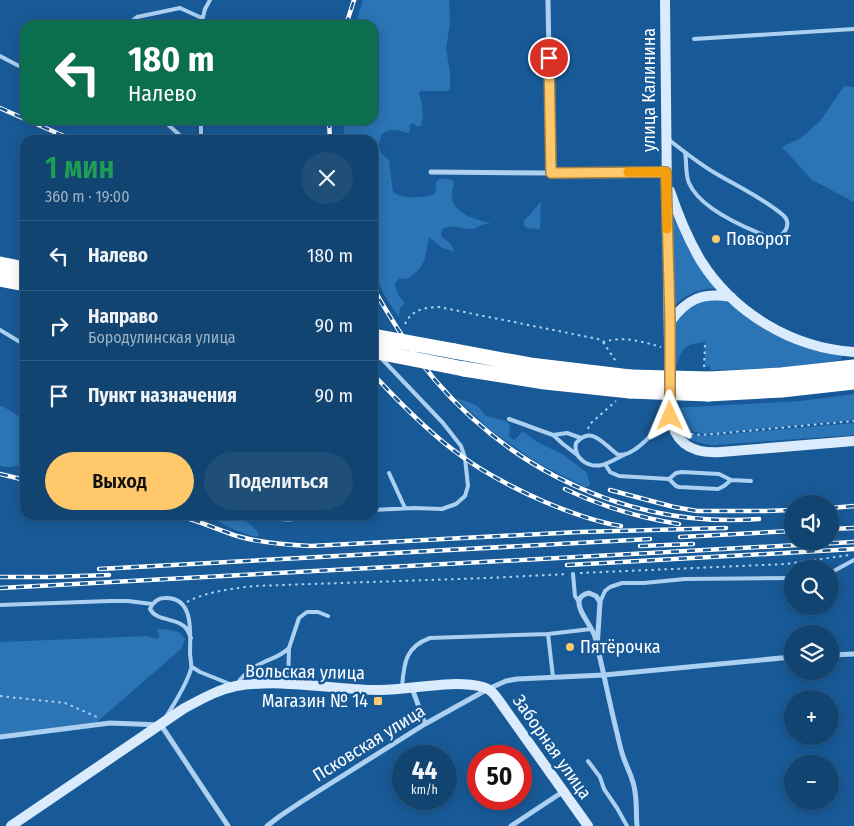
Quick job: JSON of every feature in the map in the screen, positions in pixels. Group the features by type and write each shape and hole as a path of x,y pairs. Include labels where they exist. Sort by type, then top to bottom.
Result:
{"highway":[{"path":"0,264 20,268"},
{"path":"0,279 20,283"},
{"path":"378,337 630,384"},
{"path":"378,351 559,384 707,381 781,376 854,368"},
{"path":"707,381 782,390 854,382"}],"main road":[{"name":"улица Калинина","path":"665,0 670,409 673,426 684,443 703,452 854,441"},
{"path":"666,176 682,224 695,250 706,268 730,297 763,322 785,334 829,349 854,352"},
{"path":"670,322 681,309 698,298 711,294 730,297"},
{"name":"Вольская улица","path":"10,826 183,709 207,696 234,686 288,684 378,690 461,684 488,689"},
{"name":"Заборная улица","path":"488,689 500,702 588,826"}],"street":[{"path":"548,0 551,173"},
{"path":"431,172 666,176"},
{"path":"597,648 600,602 596,596 589,593 582,596 579,602 580,609 592,629 616,732 623,757 631,775 635,791 637,826"},
{"path":"839,654 854,654"},
{"name":"Псковская улица","path":"268,826 294,806 425,724 506,681 604,675 784,658"},
{"path":"407,688 425,724"},
{"path":"0,738 110,723 161,725 228,826"},
{"path":"511,826 564,791"}],"lane":[{"path":"133,20 137,17 180,8 202,18 210,0"},
{"path":"694,39 854,29"},
{"path":"0,56 19,66"},
{"path":"168,125 180,135"},
{"path":"666,138 705,167 783,215 788,221 785,232 777,237 763,235 732,221 711,207 695,192 689,182 685,153"},
{"path":"0,330 20,342"},
{"path":"378,356 437,416 461,446 465,458 468,486 465,496 456,504 442,509 378,510"},
{"path":"509,419 553,435 582,461 596,466 605,464 637,448 650,437 670,409"},
{"path":"553,435 567,433 581,438"},
{"path":"576,454 576,443 581,438 588,436 595,437 617,454 624,455"},
{"path":"605,464 614,475 669,479 679,487 722,488 731,480"},
{"path":"669,479 676,473 682,472 719,474 731,480 751,481"},
{"path":"389,473 405,508"},
{"path":"839,568 854,560"},
{"path":"573,574 575,596 579,602"},
{"path":"600,602 605,591 622,583 685,579 784,578"},
{"path":"161,725 181,691 192,667 190,655 191,638 188,615 182,604 170,598 164,598 152,604 150,609 152,612 157,616 184,626 191,638"},
{"path":"0,605 110,601 152,604"},
{"path":"288,684 289,648 300,618 307,612 318,612 328,616"},
{"path":"407,688 403,671 406,658 412,648 430,638 548,634 592,629"},
{"path":"548,634 553,677"},
{"path":"192,667 234,686 246,673 282,654 289,648"},
{"path":"588,760 600,777 604,789 627,826"}],"path":[{"path":"405,324 415,312 426,308 439,307 598,339 603,342 618,366"},
{"path":"603,342 627,338 660,347"},
{"path":"705,344 707,381"},
{"path":"590,424 616,401"},
{"path":"680,428 692,434 702,435 854,421"},
{"path":"182,604 205,594 221,590 254,586 448,580 786,564 854,555"},
{"path":"0,696 65,703 110,723"}],"shaded area":[{"path":"363,0 449,0 450,23 446,49 450,72 450,89 448,91 420,91 423,110 421,126 411,124 409,127 410,131 407,133 394,130 385,132 380,139 379,149 389,160 393,192 406,197 428,196 435,193 438,180 449,179 454,181 452,195 453,203 457,208 473,218 491,223 473,229 452,227 442,229 441,235 450,243 455,252 442,248 429,237 424,261 421,266 407,279 400,278 395,283 399,296 405,302 400,308 399,317 383,293 378,280 378,135 344,135 344,125 378,125 378,20 357,20"},
{"path":"844,86 854,87 854,202 812,180 782,147 801,138 821,120"},
{"path":"541,202 540,229 527,228 524,225 524,221"},
{"path":"671,209 690,252 716,288 692,293 673,308"},
{"path":"720,300 734,306 777,336 804,346 842,355 841,360 781,368 711,370 710,366 705,367 705,342 690,345 681,354 677,365 674,365 673,328 675,320 696,301"},
{"path":"854,394 854,420 707,434 689,431 677,424 672,408 801,401"},
{"path":"456,398 478,406 486,416 506,421 510,428 509,436 512,439 515,440 522,432 526,433 537,442 564,455 586,472 590,483 589,486 585,487 536,462 489,429"},
{"path":"0,406 20,417 20,465 11,467 0,466"},
{"path":"854,423 854,435 714,445 694,441 685,436 678,428 690,434 705,436"},
{"path":"214,520 244,520 259,535 256,537"},
{"path":"157,629 179,632 185,639 181,649 90,728 0,739 0,642 147,636 156,639 160,637"}],"railway":[{"path":"348,20 354,0"},
{"path":"0,108 20,117"},
{"path":"38,125 62,135"},
{"path":"329,125 330,135"},
{"path":"378,296 403,337 435,379 471,417 512,450 556,477 604,498 654,512 706,519 759,519"},
{"path":"378,379 441,441 485,472 554,506 592,519 621,526"},
{"path":"0,474 20,479"},
{"path":"565,489 621,511 679,524"},
{"path":"610,490 674,507 697,511 784,510"},
{"path":"839,507 854,506"},
{"path":"193,520 246,538 274,543 311,546 579,532 726,528"},
{"path":"839,529 854,528"},
{"path":"680,537 784,531"},
{"path":"99,569 650,539"},
{"path":"0,588 854,542"},
{"path":"640,546 693,544"},
{"path":"567,565 854,549"},
{"path":"0,577 109,575"}],"slow traffic":[{"path":"628,172 666,172 667,229"}],"place":[{"name":"Поворот","path":"716,239"},
{"name":"Пятёрочка","path":"570,647"},
{"name":"Магазин № 14","path":"378,701"}],"route":[{"path":"549,58 551,173 666,172 670,322 670,416"}]}
